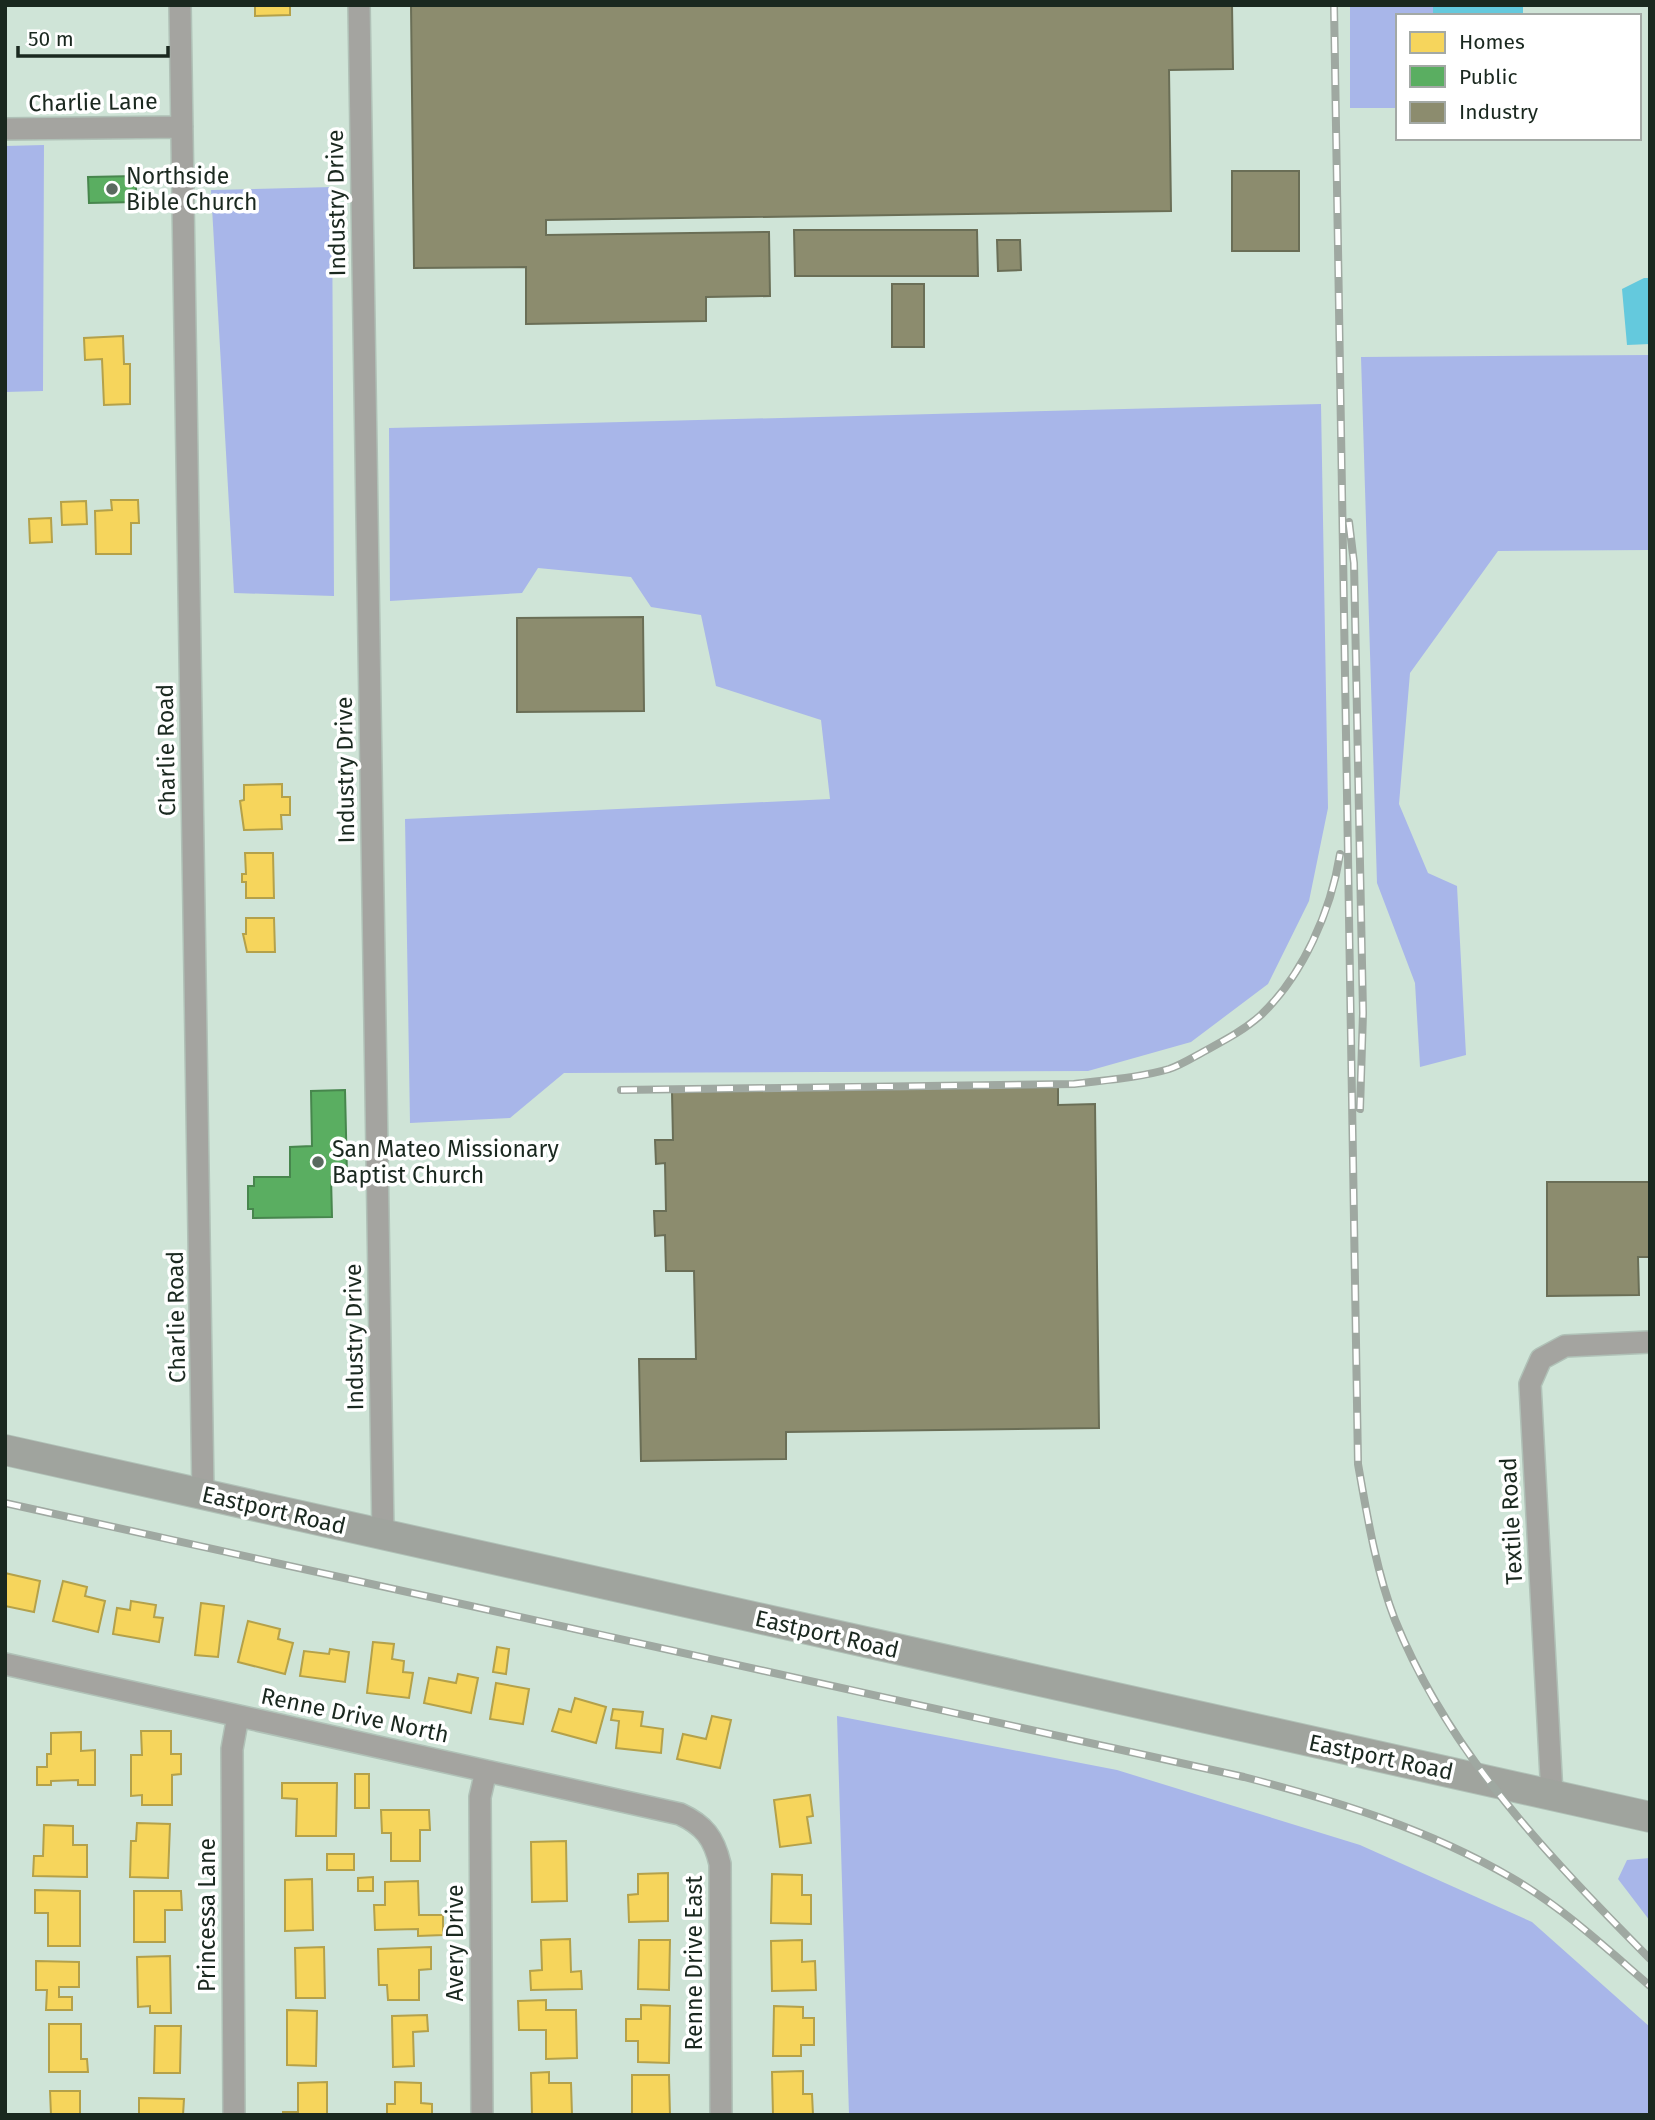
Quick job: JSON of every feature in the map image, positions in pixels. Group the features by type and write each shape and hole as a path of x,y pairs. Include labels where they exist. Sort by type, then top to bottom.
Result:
{"street":[{"name":"Charlie Road","path":"180,5 204,1494"},
{"name":"Industry Drive","path":"359,5 383,1534"},
{"name":"Charlie Lane","path":"5,129 182,127"},
{"name":"Textile Road","path":"1552,1795 1530,1384 1541,1359 1565,1346 1650,1342"},
{"name":"Eastport Road","path":"5,1450 1650,1817"},
{"name":"Renne Drive North","path":"5,1664 680,1814 693,1820"},
{"name":"Princessa Lane","path":"234,2115 232,1749 238,1716"},
{"name":"Avery Drive","path":"482,2115 480,1797 486,1771"},
{"name":"Renne Drive East","path":"693,1820 705,1829 715,1844 720,1864 722,2115"}],"shaded area":[{"path":"1350,5 1433,5 1433,14 1396,14 1396,108 1350,108"},
{"path":"1433,5 1523,5 1523,14 1433,14"},
{"path":"44,145 43,391 5,392 5,146"},
{"path":"332,187 334,596 234,593 211,190"},
{"path":"1644,278 1650,278 1650,344 1627,345 1622,289"},
{"path":"1650,355 1650,550 1498,551 1410,673 1399,804 1428,873 1457,886 1466,1055 1420,1067 1415,983 1377,883 1361,357"},
{"path":"1321,404 1328,808 1309,901 1268,984 1191,1042 1088,1071 564,1073 510,1118 410,1123 405,819 830,799 821,720 716,686 701,615 651,607 631,577 538,568 522,593 390,601 389,428"},
{"path":"837,1716 1117,1770 1360,1845 1532,1922 1650,2027 1650,2115 849,2115"},
{"path":"1650,1858 1650,1921 1618,1879 1627,1860"}],"building: Homes":[{"path":"255,5 290,5 290,15 255,16"},
{"path":"123,336 124,364 130,364 130,404 104,405 102,359 85,360 84,338"},
{"path":"111,500 138,500 139,523 131,523 131,554 96,554 95,511 112,510"},
{"path":"86,501 87,524 62,525 61,502"},
{"path":"51,518 52,542 30,543 29,519"},
{"path":"282,784 282,797 290,797 290,815 281,815 282,829 244,830 240,801 244,800 244,785"},
{"path":"245,853 273,853 274,898 246,898 246,882 242,882 242,874 246,874"},
{"path":"246,918 274,918 275,952 247,952 243,934 246,934"},
{"path":"5,1573 40,1581 34,1612 5,1606"},
{"path":"63,1581 87,1587 85,1596 105,1601 98,1632 53,1621"},
{"path":"131,1601 156,1605 154,1617 163,1618 159,1642 113,1634 117,1608 130,1610"},
{"path":"201,1603 224,1606 218,1657 195,1655"},
{"path":"248,1621 280,1629 278,1639 293,1643 285,1674 238,1662"},
{"path":"373,1642 394,1644 392,1659 404,1661 403,1672 413,1673 409,1698 367,1693"},
{"path":"497,1647 509,1649 506,1674 493,1672"},
{"path":"330,1649 349,1652 345,1682 300,1676 304,1651 329,1654"},
{"path":"458,1674 478,1678 471,1713 424,1703 429,1678 456,1683"},
{"path":"496,1683 529,1689 523,1724 490,1719"},
{"path":"575,1698 606,1707 596,1743 552,1731 559,1709 571,1712"},
{"path":"613,1709 643,1712 641,1726 663,1729 661,1753 616,1748 619,1721 611,1720"},
{"path":"712,1716 731,1720 720,1768 677,1759 683,1734 706,1739"},
{"path":"141,1731 171,1731 171,1754 181,1754 181,1774 172,1775 172,1805 142,1805 142,1795 131,1796 131,1755 142,1755"},
{"path":"81,1732 81,1751 95,1750 95,1785 78,1785 78,1780 51,1781 51,1785 37,1785 37,1767 47,1767 47,1754 51,1754 51,1733"},
{"path":"355,1774 369,1774 369,1808 355,1808"},
{"path":"282,1783 337,1783 336,1836 296,1836 297,1799 282,1798"},
{"path":"810,1795 813,1816 807,1817 811,1843 780,1847 774,1800"},
{"path":"381,1810 429,1810 430,1830 420,1830 420,1861 391,1861 391,1833 382,1833"},
{"path":"137,1823 170,1824 168,1878 130,1877 131,1841 136,1841"},
{"path":"44,1825 73,1826 73,1845 87,1845 87,1877 33,1876 34,1856 43,1856"},
{"path":"566,1841 567,1901 532,1902 531,1842"},
{"path":"327,1854 354,1854 354,1870 327,1870"},
{"path":"668,1873 668,1921 629,1922 628,1895 638,1894 638,1874"},
{"path":"772,1874 802,1875 802,1895 811,1895 811,1924 771,1923"},
{"path":"373,1877 373,1891 358,1891 358,1878"},
{"path":"312,1879 313,1930 285,1931 285,1880"},
{"path":"418,1881 419,1915 443,1915 443,1935 418,1936 418,1929 375,1930 374,1905 385,1905 385,1882"},
{"path":"35,1890 80,1891 80,1946 48,1946 48,1913 35,1913"},
{"path":"134,1891 181,1891 182,1910 165,1910 165,1942 134,1942"},
{"path":"570,1939 571,1972 581,1971 582,1989 531,1990 530,1971 542,1970 541,1940"},
{"path":"639,1940 670,1940 669,1990 638,1989"},
{"path":"802,1940 802,1962 815,1961 816,1990 772,1991 771,1941"},
{"path":"324,1947 325,1998 296,1998 295,1948"},
{"path":"431,1947 431,1969 419,1970 419,2000 388,2000 387,1985 379,1985 378,1949"},
{"path":"170,1956 171,2013 150,2013 150,2006 138,2007 137,1957"},
{"path":"36,1961 79,1962 79,1987 59,1987 59,1997 72,1997 72,2010 46,2010 47,1990 36,1990"},
{"path":"546,2000 546,2010 576,2010 577,2058 546,2059 546,2030 519,2030 518,2001"},
{"path":"641,2005 670,2006 669,2063 638,2062 638,2041 626,2041 626,2019 641,2019"},
{"path":"774,2006 803,2007 803,2018 814,2018 814,2045 801,2045 801,2056 773,2056"},
{"path":"287,2010 317,2011 316,2066 287,2065"},
{"path":"427,2015 428,2031 413,2032 414,2066 393,2067 392,2016"},
{"path":"49,2024 81,2024 81,2059 87,2059 88,2072 49,2072"},
{"path":"155,2026 181,2026 180,2073 154,2073"},
{"path":"803,2071 803,2094 812,2094 813,2115 773,2115 772,2072"},
{"path":"549,2072 549,2083 571,2083 572,2115 532,2115 531,2073"},
{"path":"632,2075 669,2075 670,2115 632,2115"},
{"path":"327,2082 327,2115 283,2115 283,2112 298,2112 298,2083"},
{"path":"395,2082 421,2083 421,2103 432,2104 432,2115 387,2115 387,2104 395,2104"},
{"path":"50,2091 80,2091 80,2115 51,2115"},
{"path":"139,2098 184,2099 183,2115 139,2115"}],"building: Public":[{"name":"Northside Bible Church","path":"136,176 136,202 89,203 88,177"},
{"name":"San Mateo Missionary Baptist Church","path":"345,1090 347,1176 331,1177 332,1217 253,1218 253,1209 248,1209 248,1186 254,1186 254,1177 290,1177 290,1147 312,1146 311,1091"}],"building: Industry":[{"path":"411,5 1232,5 1233,69 1169,70 1171,211 546,220 546,235 769,232 770,296 706,297 706,321 526,324 526,267 414,268"},
{"path":"1232,171 1299,171 1299,251 1232,251"},
{"path":"794,230 977,230 978,276 795,276"},
{"path":"997,240 1020,240 1021,270 998,271"},
{"path":"892,284 924,284 924,347 892,347"},
{"path":"643,617 644,711 517,712 517,618"},
{"path":"1058,1087 1058,1105 1095,1104 1099,1428 786,1432 786,1459 641,1461 639,1359 696,1359 694,1271 666,1271 665,1235 655,1236 654,1211 666,1211 665,1163 656,1164 655,1140 673,1140 672,1092"},
{"path":"1547,1182 1650,1182 1650,1257 1638,1257 1639,1295 1547,1296"}],"railway":[{"path":"1334,5 1358,1464 1373,1543 1388,1601 1417,1669 1444,1715 1505,1802 1576,1882 1650,1959"},
{"path":"1349,522 1354,563 1363,1013 1360,1109"},
{"path":"621,1090 1074,1084 1134,1077 1169,1069 1240,1031 1276,999 1290,981 1313,941 1330,898 1340,854"},
{"path":"5,1503 1244,1777 1313,1796 1415,1831 1512,1878 1566,1915 1650,1986"}],"place":[{"name":"Northside Bible Church","path":"112,189"},
{"name":"San Mateo Missionary Baptist Church","path":"318,1162"}]}
